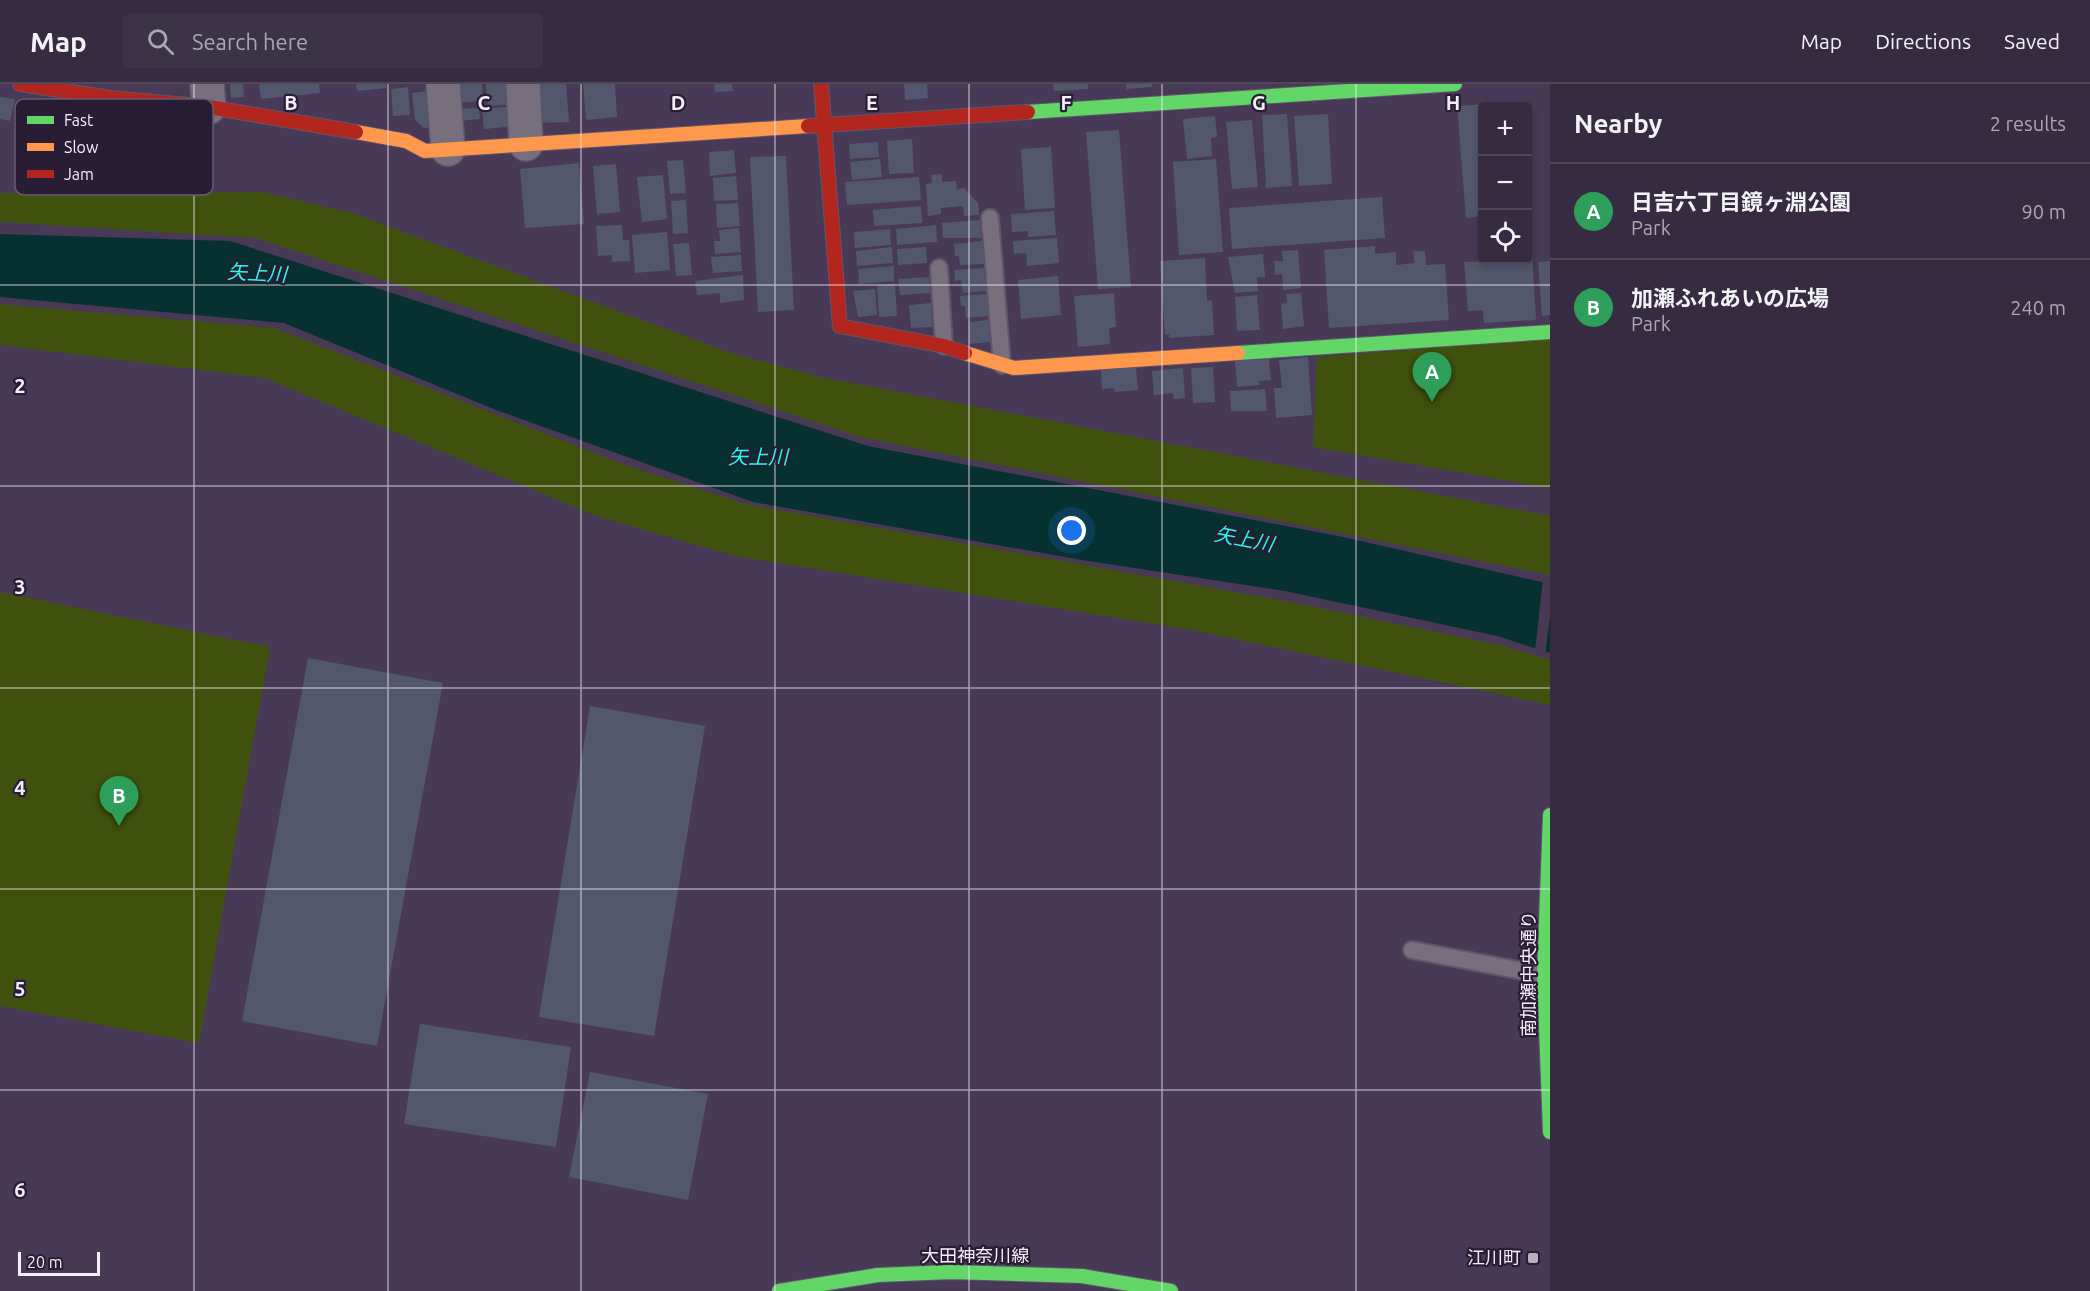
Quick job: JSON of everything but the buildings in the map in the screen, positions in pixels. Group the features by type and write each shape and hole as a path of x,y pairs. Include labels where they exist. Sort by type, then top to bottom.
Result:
{"street":[{"path":"20,84 208,96 406,141 425,151 1455,84"},
{"path":"443,84 448,149"},
{"path":"523,84 526,144"},
{"path":"821,84 840,326 944,346 1014,368 1550,332"},
{"name":"南加瀬中央通り","path":"1550,815 1547,976 1550,1132"},
{"name":"大田神奈川線","path":"779,1291 1028,1273 1082,1276 1171,1291"}],"lane":[{"path":"990,218 1002,365"},
{"path":"939,268 944,346"},
{"path":"1412,950 1547,976"}],"green space":[{"path":"213,192 262,192 352,213 731,353 820,377 1550,516 1550,575 860,437 256,238 0,222 0,193 15,193 15,195 213,195"},
{"path":"0,304 275,328 625,465 746,504 1296,603 1504,646 1550,660 1550,705 1192,630 735,556 599,517 265,378 0,345"},
{"path":"1550,339 1550,488 1313,447 1317,357"},
{"path":"0,592 270,647 199,1043 0,1006"}],"water":[{"name":"矢上川","path":"0,234 230,241 868,446 1343,537 1550,584 1550,653 1497,636 1285,591 1082,560 753,502 496,410 284,323 0,297"}],"pier":[{"path":"1543,579 1550,581 1550,617 1545,655 1535,651"}],"traffic: fast":[{"path":"1028,112 1455,84"},
{"path":"1238,353 1550,332"},
{"path":"1550,815 1544,975 1550,1132"},
{"path":"779,1291 878,1275 951,1272 1082,1276 1171,1291"}],"traffic: slow":[{"path":"356,132 406,141 425,151 808,126"},
{"path":"965,353 1014,368 1238,353"}],"traffic: jam":[{"path":"20,84 122,99"},
{"path":"821,84 840,326 944,346 965,353"},
{"path":"213,108 356,132"},
{"path":"808,126 1028,112"}],"place":[{"name":"日吉六丁目鏡ヶ淵公園","path":"1432,402"},
{"name":"加瀬ふれあいの広場","path":"119,826"},
{"name":"江川町","path":"1533,1258"}]}
